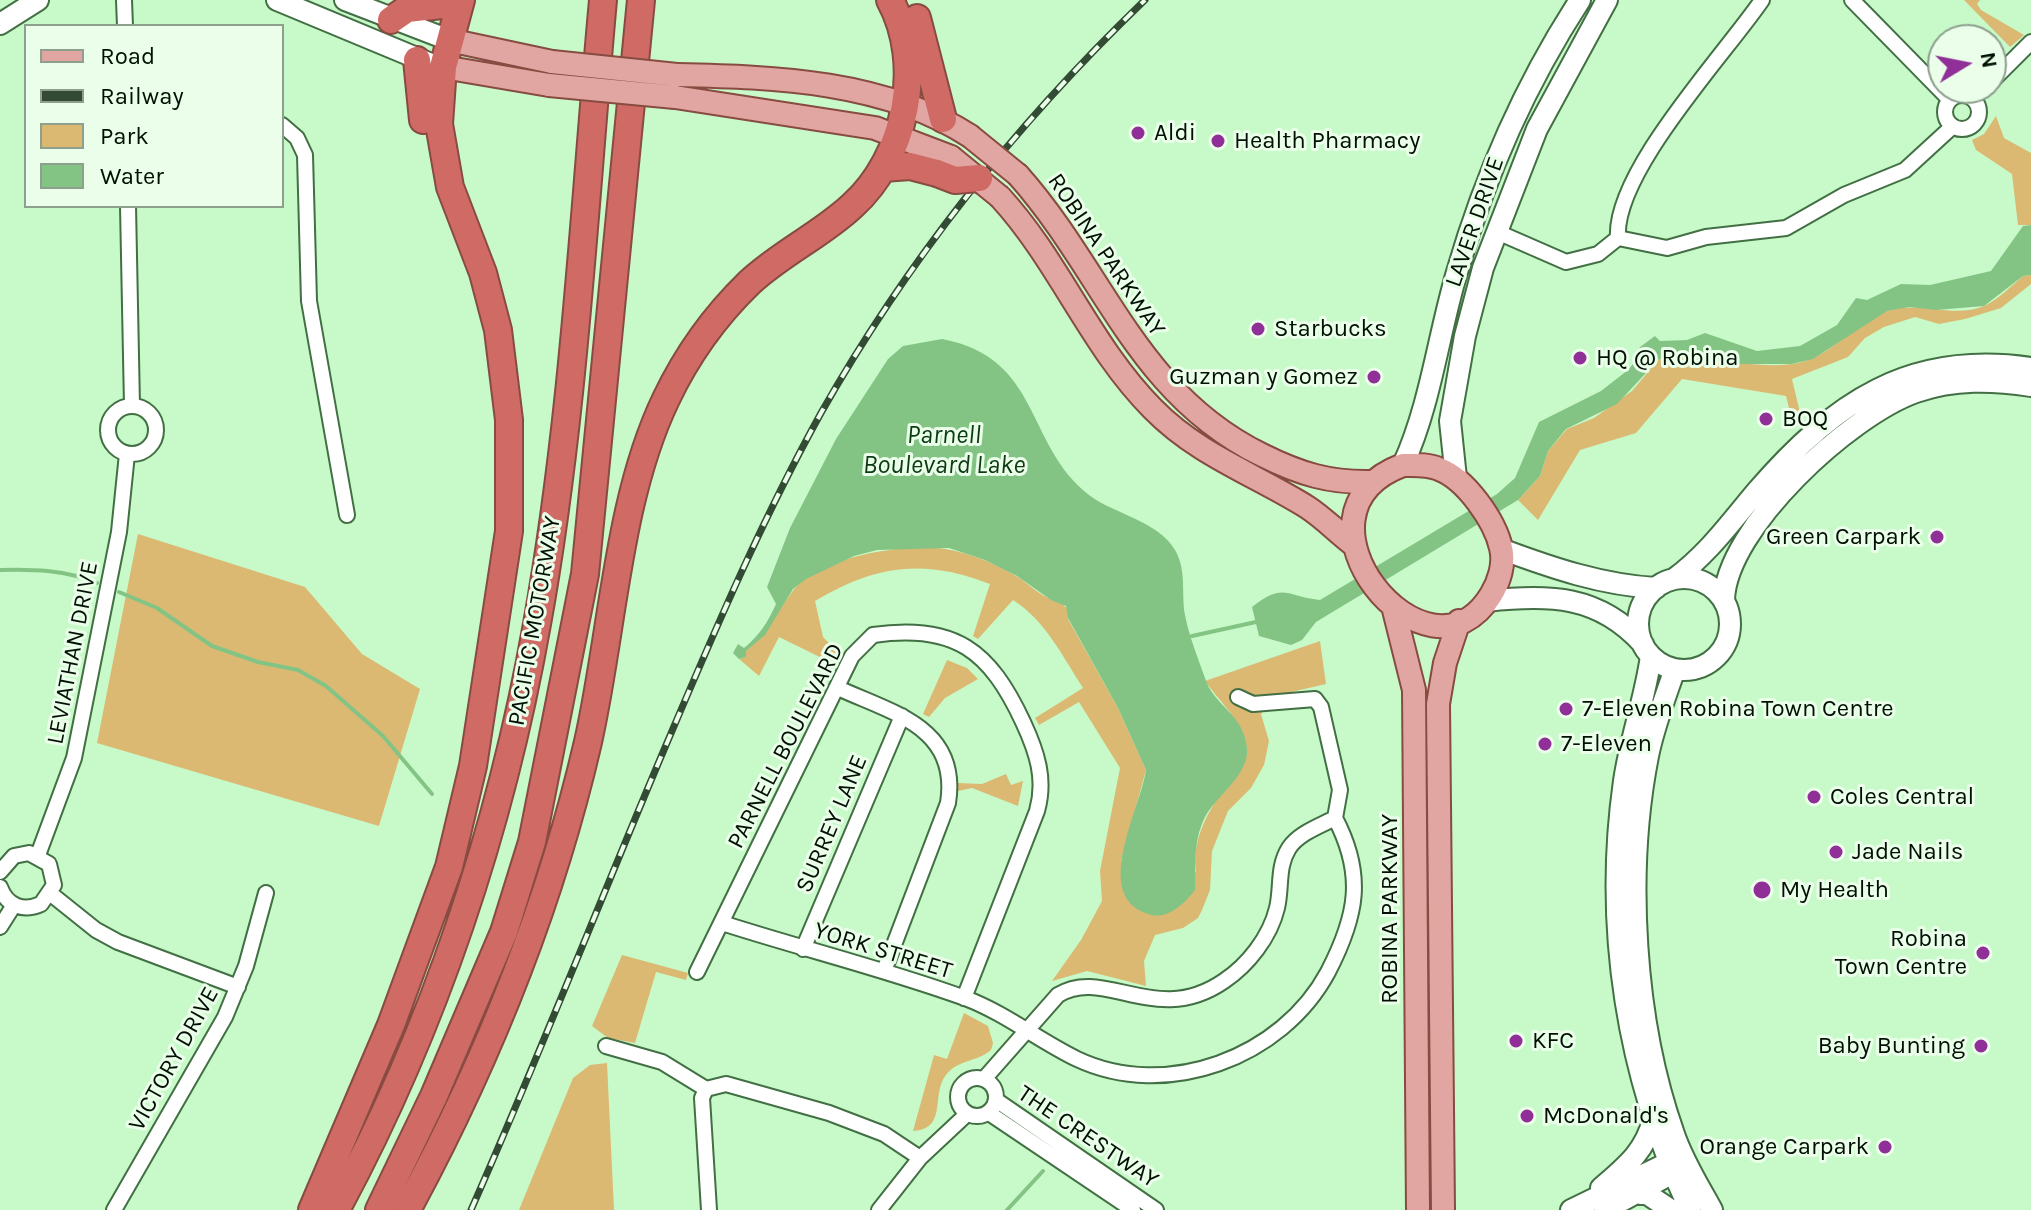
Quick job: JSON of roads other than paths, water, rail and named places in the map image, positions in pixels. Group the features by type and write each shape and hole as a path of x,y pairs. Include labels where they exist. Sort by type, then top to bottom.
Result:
{"highway":[{"name":"PACIFIC MOTORWAY","path":"336,1210 364,1159 426,1014 469,897 513,742 538,624 556,495 603,0"},
{"name":"PACIFIC MOTORWAY","path":"379,1210 434,1096 504,932 532,842 585,574 641,0"},
{"path":"407,1210 454,1124 482,1062 553,871 601,678 631,494 655,422 690,357 732,301 774,261 853,206 883,168 896,134 909,76 907,50 890,0"},
{"path":"910,0 943,119"},
{"path":"312,1210 391,1025 440,897 473,766 512,502 504,371 491,301 461,217 438,192 429,162 430,64 449,40 460,1 407,9 391,20"},
{"path":"883,168 944,165 955,180 979,178"}],"main road":[{"name":"ROBINA PARKWAY","path":"449,40 896,134 944,165"},
{"name":"ROBINA PARKWAY","path":"430,64 549,85 676,86 753,75 844,89 904,104 943,119 970,136 1018,175 1049,213 1151,367 1191,409 1253,451 1300,472 1331,482 1372,482"},
{"path":"979,178 1000,197 1036,243 1119,369 1153,409 1213,458 1310,509 1358,554 1388,603 1424,624 1459,621 1487,601 1499,579 1497,539 1472,497 1456,478 1438,468 1403,465 1372,482 1354,512 1358,554"},
{"name":"ROBINA PARKWAY","path":"1388,603 1414,690 1418,1210"},
{"name":"ROBINA PARKWAY","path":"1443,1210 1438,704 1445,663 1459,621"}],"street":[{"path":"0,24 38,0"},
{"path":"124,0 125,24"},
{"path":"277,0 430,64"},
{"path":"345,0 449,40"},
{"name":"LAVER DRIVE","path":"1403,465 1424,416 1453,287 1481,198 1515,116 1580,0"},
{"name":"LAVER DRIVE","path":"1456,478 1450,435 1452,402 1465,336 1495,231 1537,129 1607,0"},
{"path":"1495,231 1566,262 1598,254 1618,238 1620,215 1650,152 1712,62 1762,0"},
{"path":"1852,0 1927,77"},
{"path":"2007,66 2028,44"},
{"path":"1948,104 1945,113 1953,126 1961,129 1975,123 1979,114 1977,104"},
{"path":"1618,238 1667,248 1715,235 1786,228 1844,195 1905,170 1953,126"},
{"path":"284,127 297,138 305,155 309,301 347,515"},
{"path":"128,208 132,406"},
{"path":"1712,1210 1678,1164 1653,1120 1630,1025 1617,929 1615,879 1624,781 1647,650 1640,614 1665,584 1699,561 1758,490 1813,436 1935,367 1989,363 2031,368"},
{"path":"1487,601 1530,596 1555,597 1615,617 1647,650 1675,669 1701,667 1722,651 1730,618 1724,600 1724,582 1731,564 1774,502 1874,402 1963,381 1992,380 2031,386"},
{"path":"132,406 146,410 152,416 156,432 147,448 127,454 112,444 107,429 113,414 132,406"},
{"name":"LEVIATHAN DRIVE","path":"38,855 74,758 119,532 127,454"},
{"path":"1497,539 1554,569 1631,587 1702,582 1724,600"},
{"name":"PARNELL BOULEVARD","path":"697,972 852,656 873,635 916,633 952,639 967,646 996,670 1040,762 1041,798 964,998"},
{"path":"1675,669 1655,729 1646,772 1636,930 1660,1086 1690,1210"},
{"path":"838,688 902,716 933,738 951,782 943,819 884,971"},
{"path":"984,1079 1058,995 1080,986 1165,1001 1187,998 1223,982 1259,946 1278,906 1282,860 1291,845 1335,818 1340,790 1321,707 1315,699 1305,697 1253,704 1238,697"},
{"name":"SURREY LANE","path":"803,949 902,716"},
{"name":"YORK STREET","path":"722,923 964,998 1029,1029 1078,1059 1098,1066 1164,1075 1211,1066 1264,1042 1319,989 1340,945 1357,882 1348,843 1335,818"},
{"path":"0,872 14,856 29,853 38,855 53,873 51,894 32,908 14,905 0,887"},
{"path":"238,987 266,893"},
{"name":"VICTORY DRIVE","path":"51,894 96,930 118,942 238,987 225,1017 114,1210"},
{"path":"0,927 14,905"},
{"path":"606,1046 662,1062 706,1089 726,1084 829,1113 884,1134 920,1158"},
{"path":"972,1078 984,1079 994,1088 992,1106 982,1116 967,1114 957,1098 961,1085 972,1078"},
{"path":"706,1089 702,1098 709,1210"},
{"name":"THE CRESTWAY","path":"992,1106 1133,1210"},
{"name":"THE CRESTWAY","path":"992,1106 1156,1210"},
{"path":"879,1210 920,1158 967,1114"},
{"path":"1577,1207 1634,1159 1648,1141 1653,1120"},
{"path":"1605,1210 1640,1194 1678,1164"},
{"path":"1577,1207 1678,1164"},
{"path":"1640,1194 1647,1194 1671,1210"}],"water":[{"path":"2031,225 2031,275 2023,276 1984,306 1936,310 1909,307 1887,311 1813,359 1792,364 1735,364 1680,356 1659,359 1617,404 1566,429 1548,451 1540,476 1518,500 1316,622 1302,640 1291,645 1259,636 1252,607 1263,599 1285,593 1320,600 1497,494 1515,478 1539,422 1601,391 1628,370 1636,360 1640,347 1655,336 1660,341 1687,340 1705,333 1757,351 1800,346 1837,325 1856,298 1867,300 1901,284 1930,285 1991,271 2023,226"},
{"name":"Parnell Boulevard Lake","path":"942,339 974,349 998,364 1029,405 1068,474 1099,502 1158,532 1179,558 1185,615 1197,655 1209,688 1235,718 1245,737 1247,749 1243,768 1209,810 1200,828 1195,890 1180,906 1168,913 1148,914 1131,904 1123,890 1123,850 1146,770 1118,708 1068,618 1066,606 1051,600 1017,576 985,560 949,548 877,550 854,556 806,579 793,589 765,635 746,651 746,657 739,659 733,653 738,644 744,648 759,634 770,617 776,604 767,587 790,528 836,439 888,359 903,346"}],"waterway":[{"path":"0,570 50,571 97,583"},
{"path":"119,592 157,608 212,646 258,662 298,670 326,686 383,736 432,794"},
{"path":"1192,636 1256,622"},
{"path":"1007,1210 1043,1171"}],"railway":[{"path":"471,1210 707,650 761,530 821,413 890,301 968,195 1053,94 1145,0"}],"place":[{"name":"Aldi","path":"1138,133"},
{"name":"Health Pharmacy","path":"1218,141"},
{"name":"Starbucks","path":"1258,329"},
{"name":"HQ @ Robina","path":"1580,358"},
{"name":"Guzman y Gomez","path":"1374,377"},
{"name":"BOQ","path":"1766,419"},
{"name":"Green Carpark","path":"1937,537"},
{"name":"7-Eleven Robina Town Centre","path":"1566,709"},
{"name":"7-Eleven","path":"1545,744"},
{"name":"Coles Central","path":"1814,797"},
{"name":"Jade Nails","path":"1836,852"},
{"name":"My Health","path":"1762,890"},
{"name":"Robina Town Centre","path":"1983,953"},
{"name":"KFC","path":"1516,1041"},
{"name":"Baby Bunting","path":"1981,1046"},
{"name":"McDonald's","path":"1527,1116"},
{"name":"Orange Carpark","path":"1885,1147"}]}
